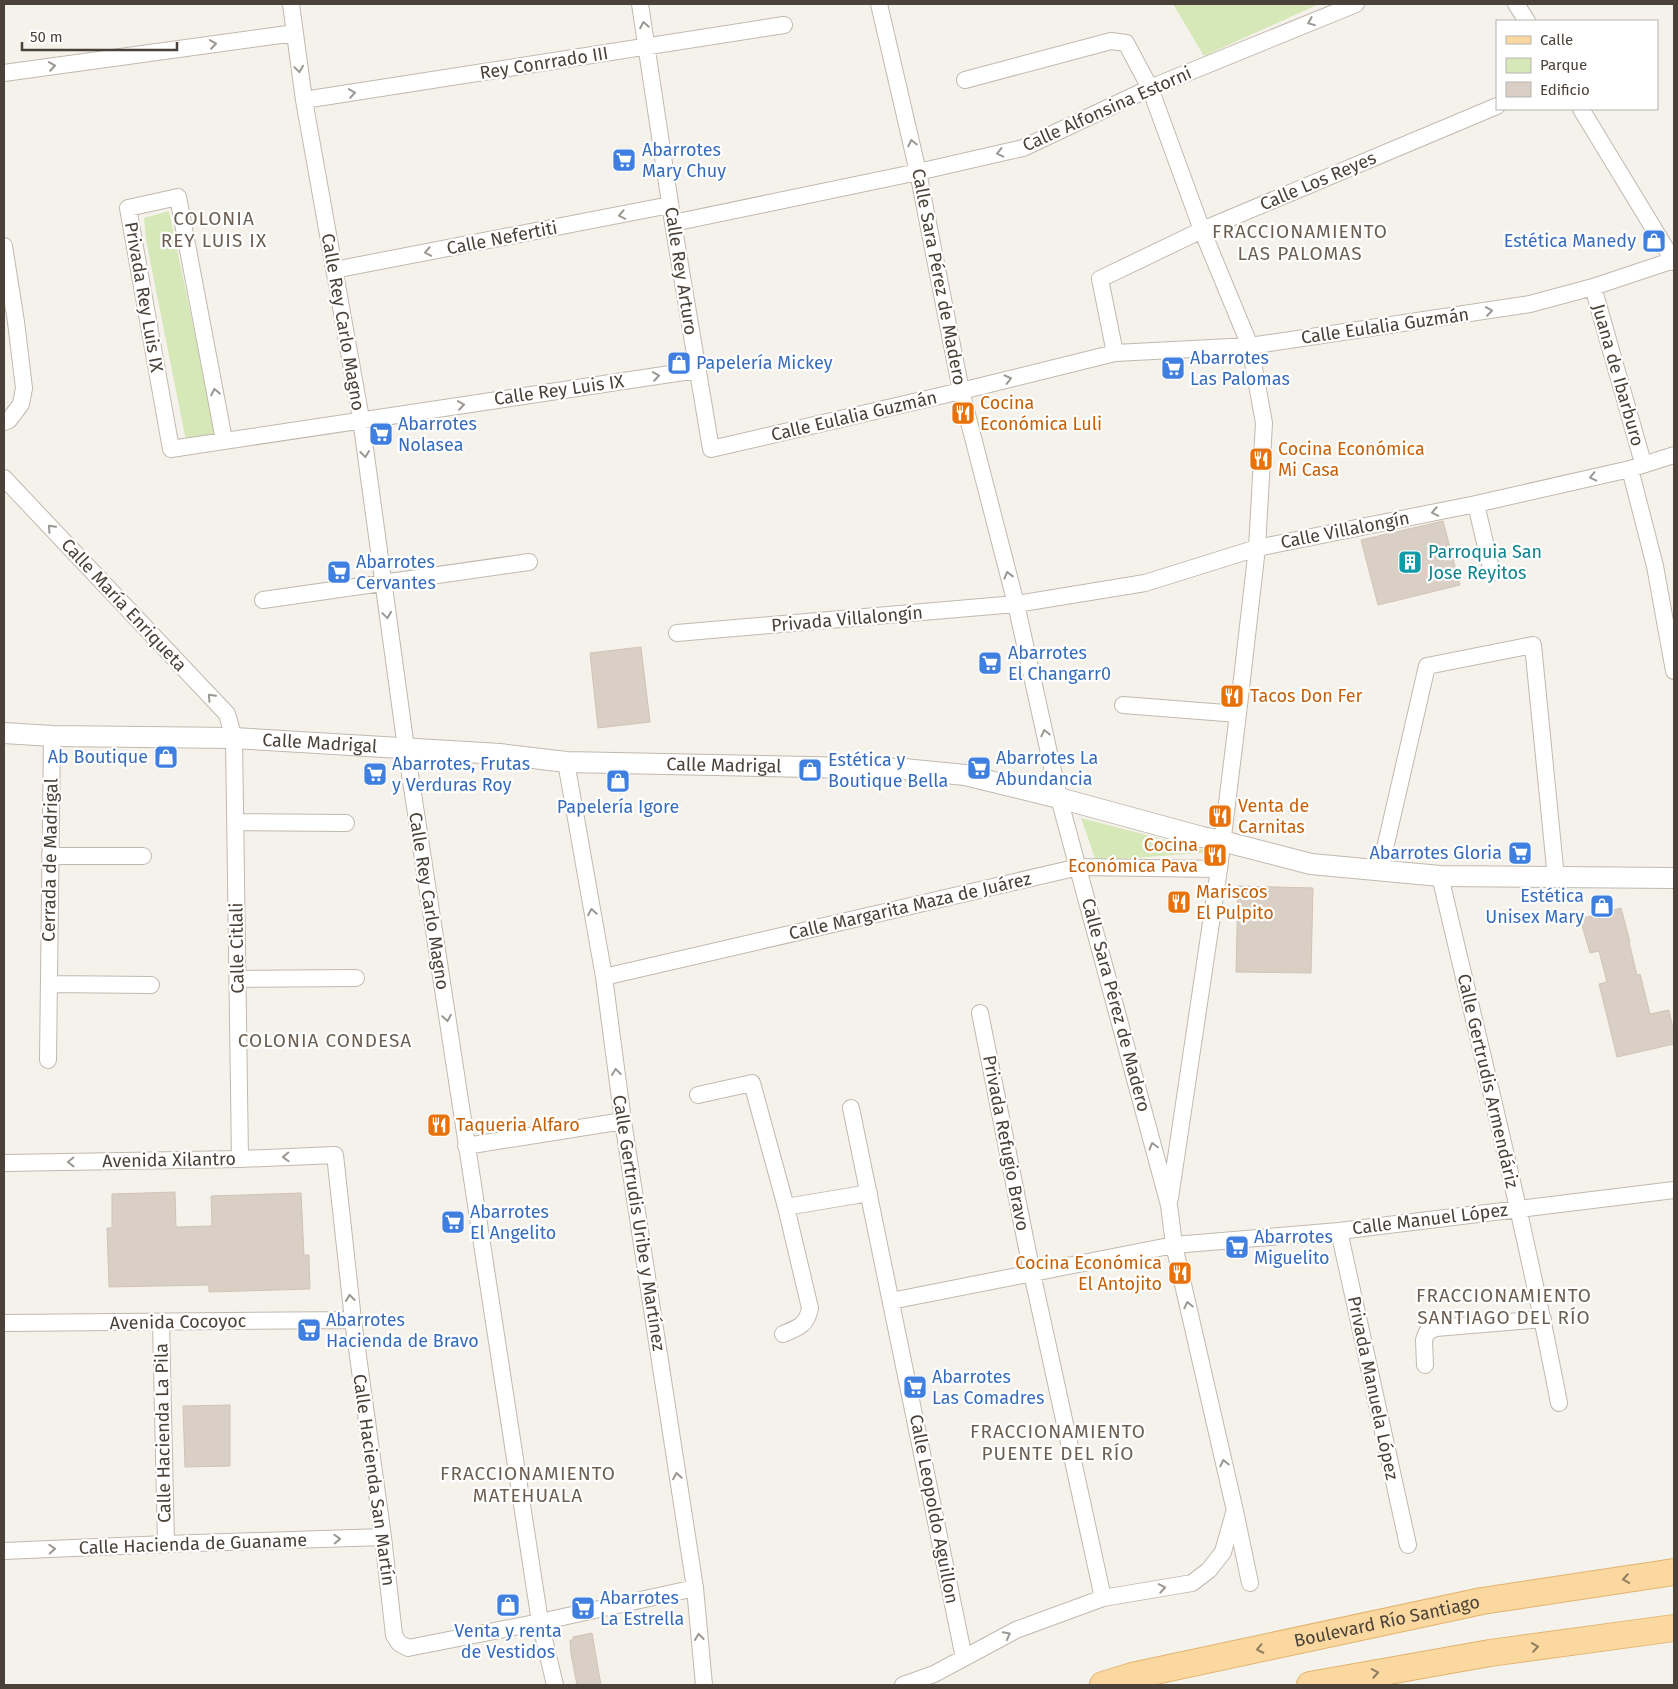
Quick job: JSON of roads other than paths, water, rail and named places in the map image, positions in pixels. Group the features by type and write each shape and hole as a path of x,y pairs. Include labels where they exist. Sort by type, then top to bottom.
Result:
{"main road":[{"name":"Boulevard Río Santiago","path":"1103,1685 1132,1676 1482,1602 1674,1572"},
{"path":"1310,1685 1490,1653 1674,1628"}],"street":[{"name":"Calle Rey Carlo Magno","path":"291,4 304,100 361,419 382,584 406,748 540,1622 555,1685"},
{"name":"Calle Rey Arturo","path":"640,4 648,47 670,205 711,449"},
{"name":"Calle Sara Pérez de Madero","path":"879,4 918,172 961,391 1016,604 1059,798 1169,1205 1174,1245 1250,1583"},
{"name":"Calle Alfonsina Estorni","path":"673,223 1024,148 1150,88 1356,4"},
{"path":"1516,4 1526,20"},
{"name":"Rey Conrrado III","path":"304,100 784,25"},
{"path":"4,73 295,33"},
{"path":"966,80 1111,41 1126,43 1150,88 1202,230 1250,346 1264,423 1258,548 1238,714 1219,869 1169,1205"},
{"name":"Calle Los Reyes","path":"1116,353 1100,279 1202,230 1496,106"},
{"path":"1582,110 1674,261"},
{"name":"Privada Rey Luis IX","path":"224,440 178,198 128,208 171,449 361,419"},
{"name":"Calle Nefertiti","path":"334,270 670,205"},
{"path":"4,246 10,323 24,388 21,404 9,420 4,422"},
{"name":"Calle Eulalia Guzmán","path":"711,449 1116,353 1250,346 1530,304 1593,287 1674,261"},
{"name":"Juana de Ibarburo","path":"1593,287 1636,466 1674,671"},
{"name":"Calle Rey Luis IX","path":"361,419 697,370"},
{"name":"Calle Villalongín","path":"1016,604 1145,583 1258,548 1476,504 1636,466 1674,455"},
{"name":"Calle María Enriqueta","path":"4,478 227,714 234,738"},
{"path":"1476,504 1492,572"},
{"path":"263,600 529,562"},
{"name":"Privada Villalongín","path":"677,634 1016,604"},
{"path":"1380,870 1427,666 1533,645 1556,878"},
{"path":"1123,705 1238,714"},
{"name":"Calle Madrigal","path":"4,733 52,736 234,738 500,754 566,762 904,769 964,775 1311,864 1440,876 1674,878"},
{"name":"Cerrada de Madrigal","path":"48,1060 52,736"},
{"name":"Calle Citlali","path":"234,738 240,1159"},
{"name":"Calle Gertrudis Uribe y Martínez","path":"566,762 604,977 622,1121 695,1588 704,1685"},
{"path":"235,822 346,823"},
{"path":"50,856 143,856"},
{"name":"Calle Margarita Maza de Juárez","path":"604,977 1079,867 1219,869"},
{"name":"Calle Gertrudis Armendáriz","path":"1440,876 1518,1208 1543,1319 1559,1403"},
{"path":"238,979 356,978"},
{"path":"49,984 151,986"},
{"name":"Privada Refugio Bravo","path":"980,1013 1032,1273 1103,1598"},
{"path":"698,1094 752,1082 786,1207 810,1308 808,1318 798,1328 783,1334"},
{"name":"Calle Leopoldo Aguillon","path":"851,1108 964,1658"},
{"path":"466,1146 622,1121"},
{"name":"Avenida Xilantro","path":"4,1163 335,1156"},
{"name":"Calle Hacienda San Martín","path":"335,1156 353,1320 383,1538 394,1635 399,1643 408,1648 540,1622"},
{"name":"Calle Manuel López","path":"891,1301 1174,1245 1339,1231 1674,1190"},
{"path":"786,1207 869,1193"},
{"name":"Privada Manuela López","path":"1339,1231 1408,1545"},
{"path":"1425,1365 1424,1340 1427,1332 1436,1328 1543,1319"},
{"name":"Avenida Cocoyoc","path":"4,1323 353,1320"},
{"name":"Calle Hacienda La Pila","path":"161,1322 166,1544"},
{"path":"904,1685 934,1674 1016,1630 1103,1598 1192,1582 1209,1570 1223,1552 1235,1511"},
{"name":"Calle Hacienda de Guaname","path":"4,1551 383,1538"},
{"path":"540,1622 695,1588"}],"place":[{"name":"Abarrotes Mary Chuy","path":"624,160"},
{"name":"Estética Manedy","path":"1654,241"},
{"name":"Papelería Mickey","path":"679,363"},
{"name":"Abarrotes Las Palomas","path":"1173,368"},
{"name":"Cocina Económica Luli","path":"963,413"},
{"name":"Abarrotes Nolasea","path":"381,434"},
{"name":"Cocina Económica Mi Casa","path":"1261,459"},
{"name":"Parroquia San Jose Reyitos","path":"1410,562"},
{"name":"Abarrotes Cervantes","path":"339,572"},
{"name":"Abarrotes El Changarr0","path":"990,663"},
{"name":"Tacos Don Fer","path":"1232,696"},
{"name":"Ab Boutique","path":"166,757"},
{"name":"Abarrotes La Abundancia","path":"979,768"},
{"name":"Estética y Boutique Bella","path":"810,770"},
{"name":"Abarrotes, Frutas y Verduras Roy","path":"375,774"},
{"name":"Papelería Igore","path":"618,781"},
{"name":"Venta de Carnitas","path":"1220,816"},
{"name":"Abarrotes Gloria","path":"1520,853"},
{"name":"Cocina Económica Pava","path":"1215,855"},
{"name":"Mariscos El Pulpito","path":"1179,902"},
{"name":"Estética Unisex Mary","path":"1602,906"},
{"name":"Taqueria Alfaro","path":"439,1125"},
{"name":"Abarrotes El Angelito","path":"453,1222"},
{"name":"Abarrotes Miguelito","path":"1237,1247"},
{"name":"Cocina Económica El Antojito","path":"1180,1273"},
{"name":"Abarrotes Hacienda de Bravo","path":"309,1330"},
{"name":"Abarrotes Las Comadres","path":"915,1387"},
{"name":"Venta y renta de Vestidos","path":"508,1605"},
{"name":"Abarrotes La Estrella","path":"583,1608"}],"district":[{"name":"COLONIA REY LUIS IX","path":"214,229"},
{"name":"FRACCIONAMIENTO LAS PALOMAS","path":"1300,242"},
{"name":"COLONIA CONDESA","path":"325,1040"},
{"name":"FRACCIONAMIENTO SANTIAGO DEL RÍO","path":"1504,1306"},
{"name":"FRACCIONAMIENTO PUENTE DEL RÍO","path":"1058,1442"},
{"name":"FRACCIONAMIENTO MATEHUALA","path":"528,1484"}]}
